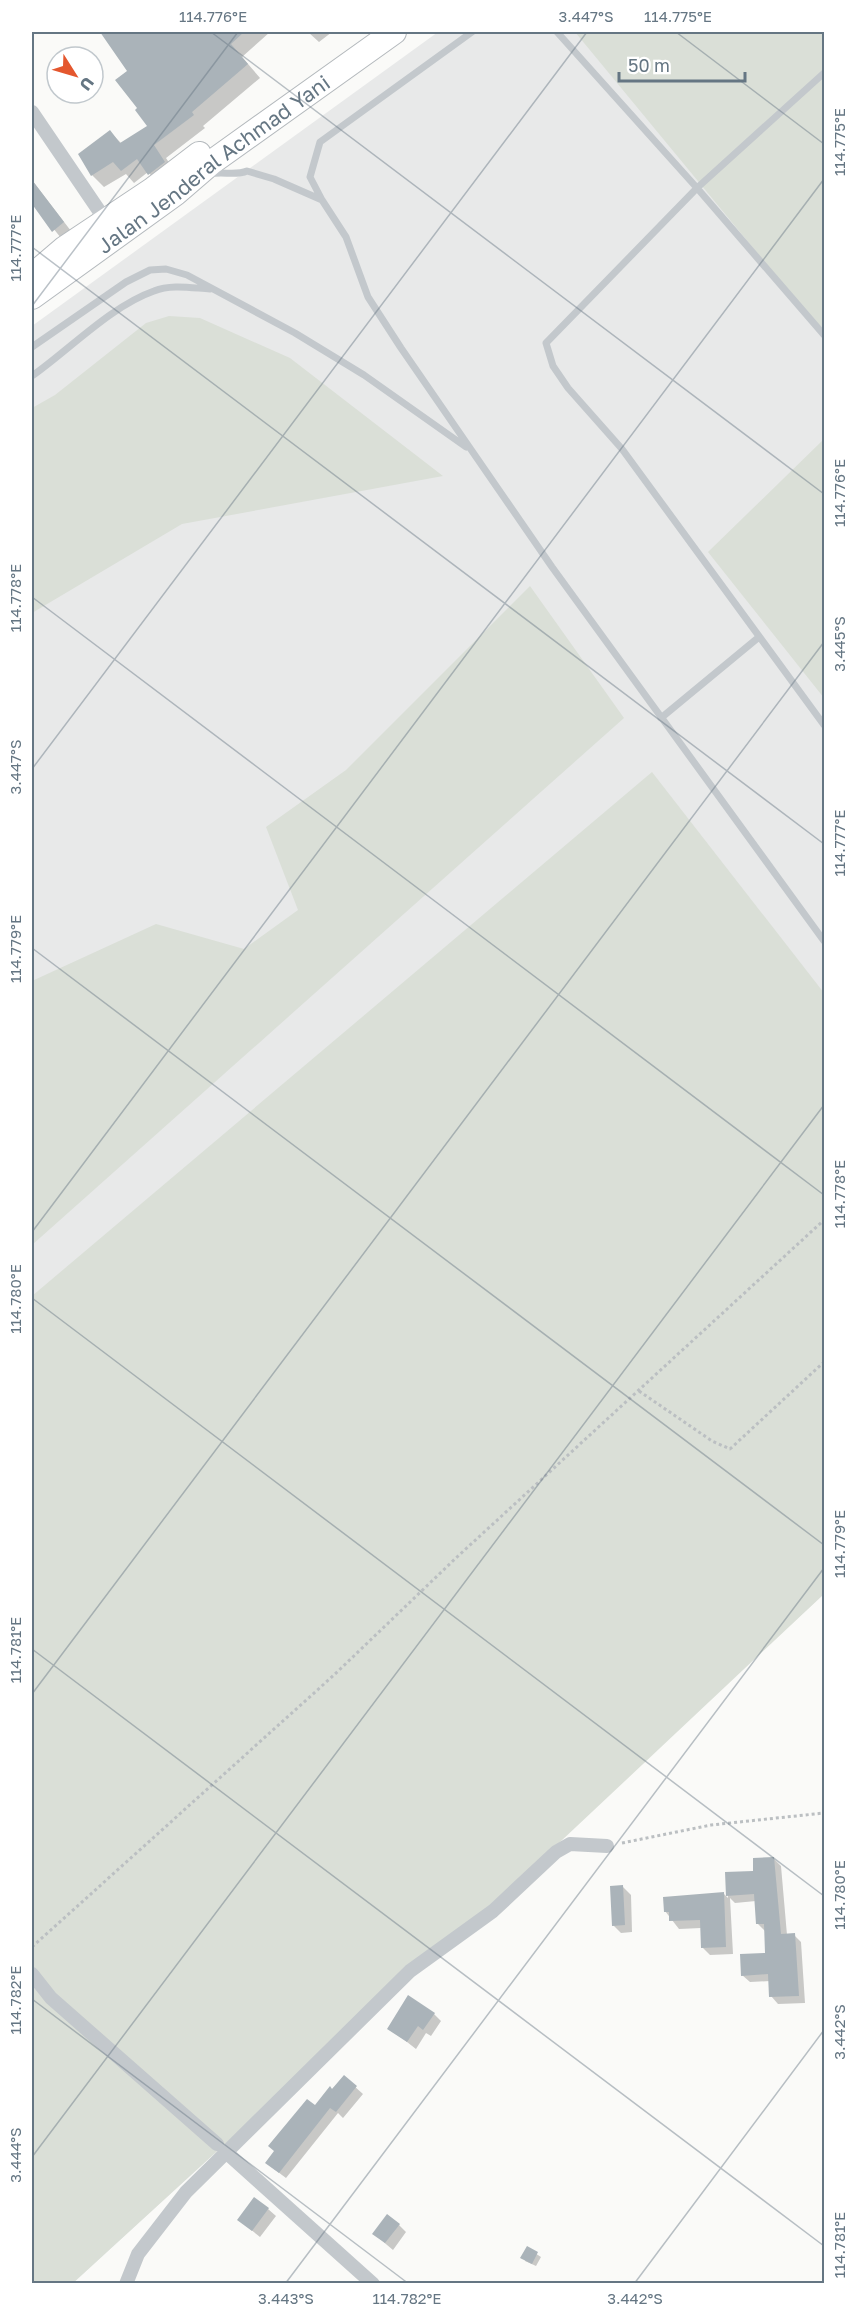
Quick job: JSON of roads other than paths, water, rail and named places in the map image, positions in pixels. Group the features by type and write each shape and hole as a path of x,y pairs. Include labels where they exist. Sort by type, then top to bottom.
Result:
{"highway":[{"name":"Jalan Jenderal Achmad Yani","path":"32,276 65,248 370,32"},
{"name":"Jalan Jenderal Achmad Yani","path":"32,297 176,193 212,162 394,32"}],"street":[{"path":"32,112 106,221"},
{"path":"126,2283 138,2254 222,2149 410,1971 493,1911 556,1852 570,1844 608,1846"},
{"path":"32,1974 51,1998 373,2283"}],"lane":[{"path":"472,32 320,142 310,177 346,237 368,297 471,450 661,718 825,941"},
{"path":"557,32 825,335"},
{"path":"825,73 697,188 546,343 553,366 568,388 622,448 825,725"},
{"path":"176,193 210,174 222,171 243,173 247,171 274,179 322,200"},
{"path":"32,347 126,282 150,270 166,269 187,275 295,333 364,375 471,450"},
{"path":"32,376 92,329 133,301 155,290 177,287 212,290"},
{"path":"661,718 759,637"}]}
